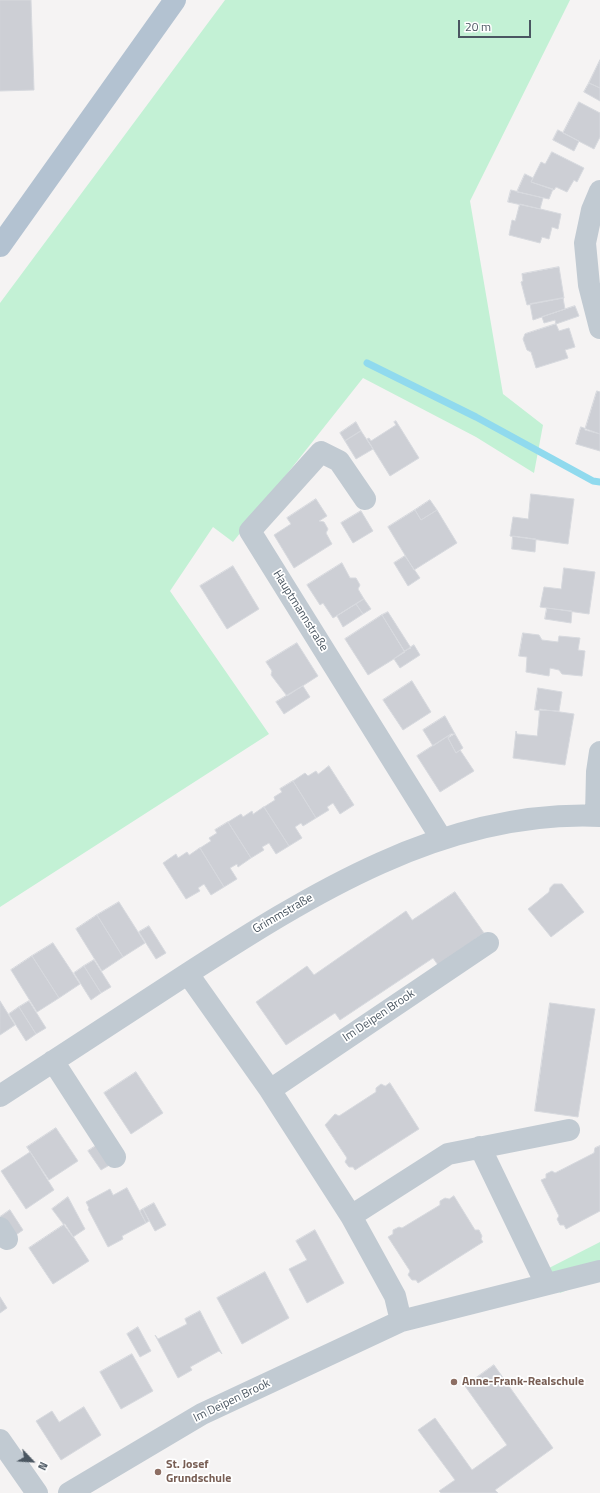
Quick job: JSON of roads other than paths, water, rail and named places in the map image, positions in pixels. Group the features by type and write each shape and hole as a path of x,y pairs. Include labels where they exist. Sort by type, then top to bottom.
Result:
{"main road":[{"path":"0,246 175,0"}],"street":[{"path":"600,191 592,210 585,243 589,285 600,328"},
{"name":"Hauptmannstraße","path":"365,499 339,461 321,452 250,530 441,838"},
{"path":"598,816 597,772 600,752"},
{"name":"Grimmstraße","path":"0,1096 188,974 233,943 330,887 382,861 441,838 489,826 542,816 598,816"},
{"name":"Im Deipen Brook","path":"270,1090 488,943"},
{"path":"188,974 270,1090 351,1216 395,1296 401,1321"},
{"path":"53,1061 115,1157"},
{"path":"351,1216 448,1154 569,1130"},
{"path":"480,1147 546,1284"},
{"name":"Im Deipen Brook","path":"69,1493 202,1414 401,1321 600,1271"},
{"path":"0,1440 37,1493"}],"waterway":[{"path":"367,363 476,417 593,481 600,482"}],"place":[{"name":"Anne-Frank-Realschule","path":"454,1382"},
{"name":"St. Josef Grundschule","path":"158,1472"}]}
